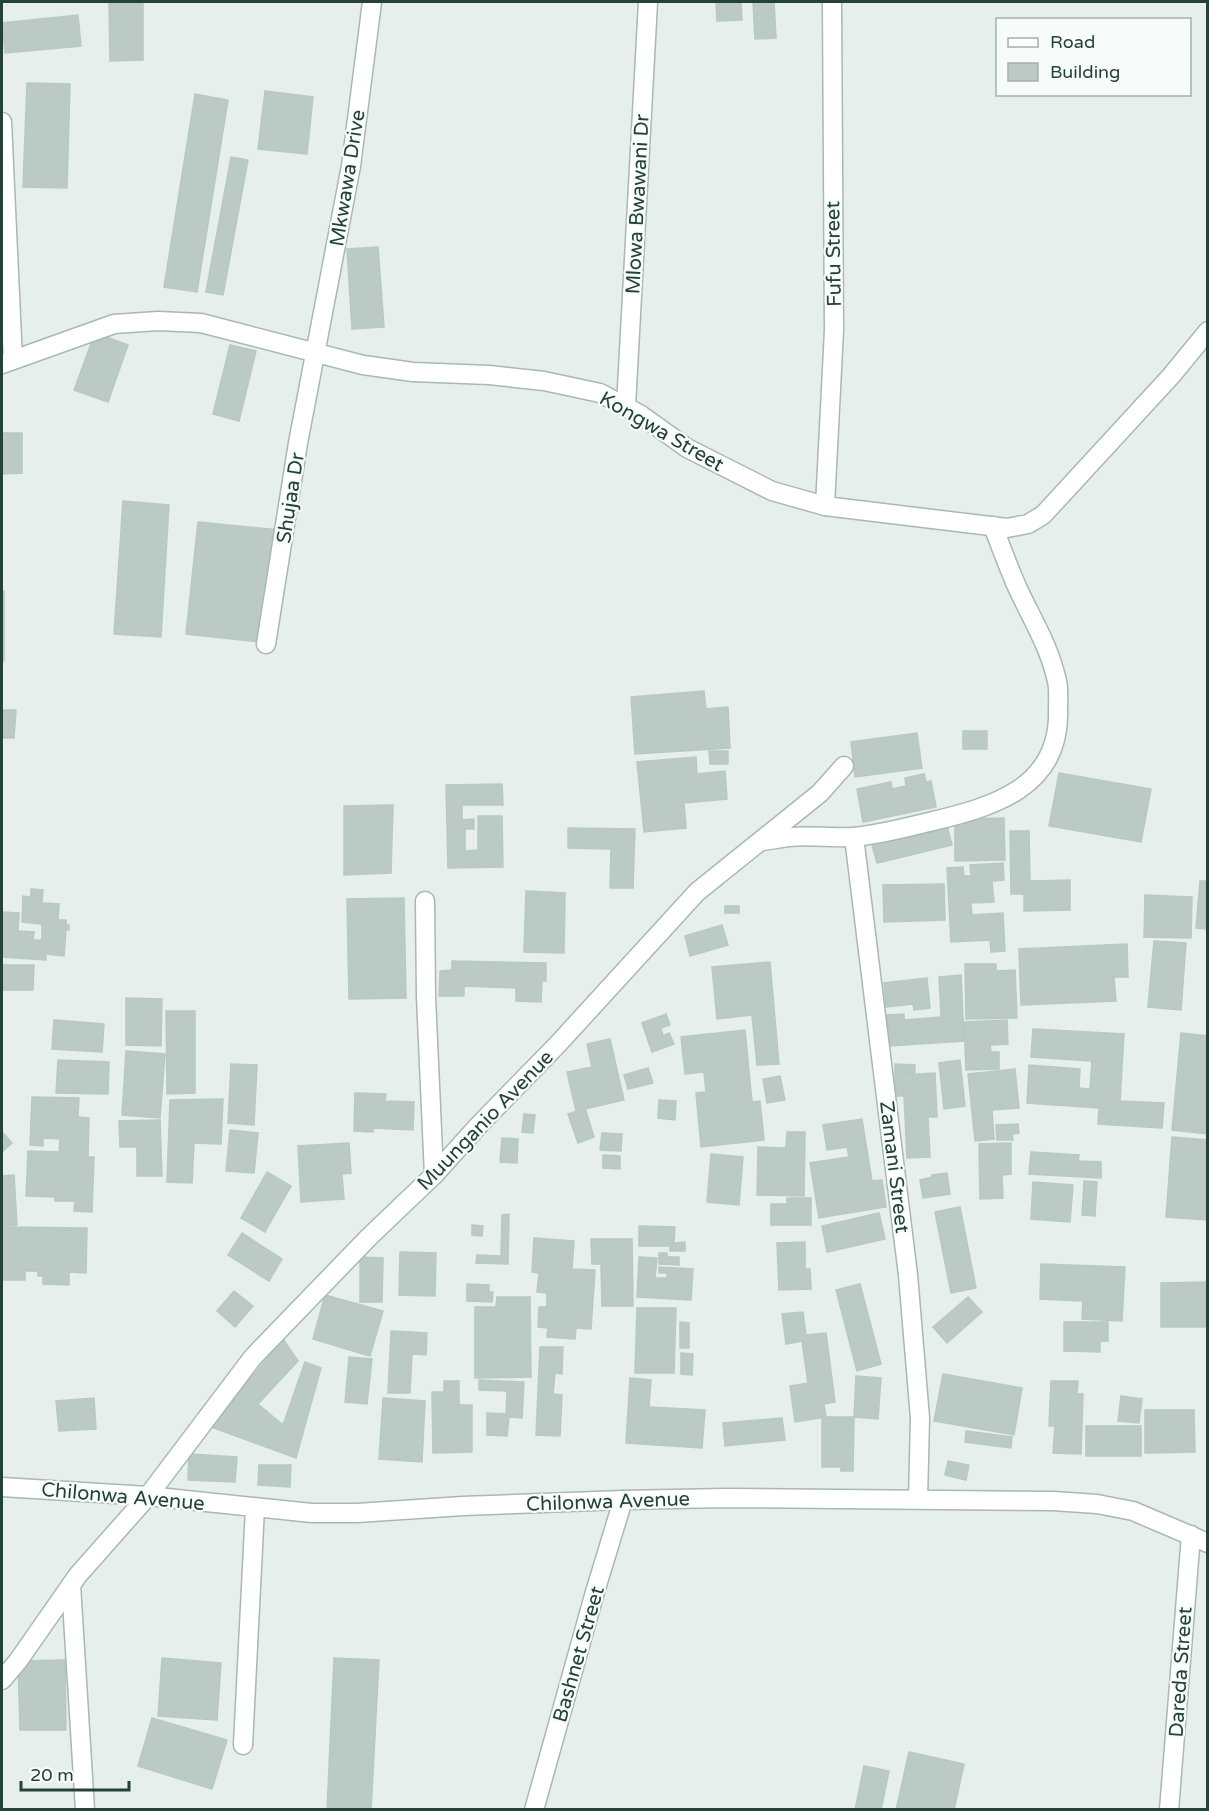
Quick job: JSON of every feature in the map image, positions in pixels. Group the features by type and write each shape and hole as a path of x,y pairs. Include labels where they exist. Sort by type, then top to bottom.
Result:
{"street":[{"name":"Mkwawa Drive","path":"315,354 351,166 372,2"},
{"name":"Mlowa Bwawani Dr","path":"626,406 648,2"},
{"name":"Fufu Street","path":"825,506 834,330 832,2"},
{"path":"2,122 7,362"},
{"name":"Kongwa Street","path":"7,362 114,324 158,321 201,323 363,365 412,372 489,375 544,381 600,393 626,406 687,448 772,491 825,506 1007,528 1028,524 1043,515 1171,376 1208,331"},
{"name":"Shujaa Dr","path":"266,644 298,443 315,354"},
{"path":"760,841 790,836 854,837 944,819 1018,792 1037,776 1052,750 1059,726 1058,685 1051,657 1019,590 993,526"},
{"name":"Muunganio Avenue","path":"2,1680 71,1585 148,1496 253,1358 558,1044 697,892 820,793 844,765"},
{"name":"Zamani Street","path":"854,837 909,1286 920,1418 918,1499"},
{"path":"425,901 426,997 434,1174"},
{"name":"Chilonwa Avenue","path":"2,1487 148,1496 312,1513 724,1498 1053,1501 1105,1505 1133,1511 1208,1543"},
{"name":"Bashnet Street","path":"534,1809 623,1500"},
{"path":"243,1745 255,1508"},
{"name":"Dareda Street","path":"1169,1809 1191,1535"},
{"path":"71,1585 85,1809"}],"building":[{"path":"109,2 143,2 143,60 110,61"},
{"path":"716,2 741,2 742,20 717,21"},
{"path":"753,2 774,2 776,38 755,39"},
{"path":"78,15 81,46 5,53 2,23"},
{"path":"27,83 70,84 67,188 23,187"},
{"path":"265,91 313,97 307,154 258,149"},
{"path":"195,94 228,100 197,292 164,287"},
{"path":"231,157 248,160 223,295 206,292"},
{"path":"378,247 384,327 352,329 347,249"},
{"path":"95,333 128,345 108,402 74,390"},
{"path":"230,345 256,351 239,421 213,414"},
{"path":"2,433 22,433 22,473 2,474"},
{"path":"123,501 169,505 161,637 114,634"},
{"path":"198,522 280,530 269,643 186,634"},
{"path":"2,591 4,591 4,661 2,661"},
{"path":"704,691 706,709 728,707 730,748 635,754 631,697"},
{"path":"3,710 16,710 14,738 2,738"},
{"path":"963,731 987,731 987,749 963,749"},
{"path":"917,733 922,768 855,777 851,742"},
{"path":"709,751 728,751 728,764 710,764"},
{"path":"696,757 697,774 725,771 727,799 684,803 686,828 644,832 637,762"},
{"path":"1059,773 1151,789 1141,842 1049,826"},
{"path":"924,774 926,782 931,781 936,807 863,822 857,789 891,782 892,789 906,786 905,778"},
{"path":"502,784 503,805 462,805 462,820 474,819 474,829 465,829 465,851 478,850 478,816 502,816 503,867 448,868 446,785"},
{"path":"393,805 391,873 344,875 344,806"},
{"path":"1004,818 1005,860 955,861 955,819"},
{"path":"947,826 952,845 877,863 872,845"},
{"path":"568,828 635,829 633,888 610,888 611,849 568,848"},
{"path":"1010,831 1029,831 1030,881 1070,880 1070,910 1024,911 1024,894 1011,894"},
{"path":"1003,863 1004,880 992,881 994,902 971,903 972,915 1003,913 1005,951 991,952 990,940 951,942 947,868 963,867 964,876 971,876 970,865"},
{"path":"1200,881 1208,881 1208,929 1196,928"},
{"path":"944,884 945,920 884,922 883,885"},
{"path":"31,889 43,890 42,903 59,904 58,920 66,920 66,925 69,925 69,930 66,930 64,956 46,954 46,960 2,957 2,912 19,913 18,931 34,932 33,940 42,940 42,924 22,922 23,896 31,897"},
{"path":"526,891 565,893 564,953 524,952"},
{"path":"1145,895 1192,897 1191,938 1144,937"},
{"path":"404,898 406,998 349,999 347,899"},
{"path":"725,906 739,906 739,913 725,913"},
{"path":"722,925 728,945 690,956 685,936"},
{"path":"1154,941 1186,943 1181,1010 1148,1007"},
{"path":"1127,944 1128,977 1114,977 1116,1001 1021,1005 1019,949"},
{"path":"452,961 546,963 546,981 542,981 541,1002 516,1001 516,988 464,986 464,996 439,996 440,971 452,970"},
{"path":"770,962 779,1064 757,1065 752,1015 717,1019 712,967"},
{"path":"965,964 996,964 996,971 1015,970 1017,1018 966,1019"},
{"path":"2,965 34,965 33,990 2,990"},
{"path":"961,975 964,1041 889,1046 887,1015 904,1014 904,1020 941,1017 939,977"},
{"path":"927,978 930,1008 914,1010 913,1004 886,1007 884,983"},
{"path":"126,998 162,999 161,1046 126,1045"},
{"path":"166,1011 195,1011 195,1093 167,1094"},
{"path":"666,1014 670,1025 661,1028 663,1036 669,1033 674,1044 652,1052 642,1023"},
{"path":"54,1020 104,1024 102,1052 52,1049"},
{"path":"1007,1020 1008,1044 990,1045 991,1052 999,1052 999,1069 966,1070 964,1022"},
{"path":"1033,1029 1124,1034 1120,1101 1164,1103 1162,1128 1098,1124 1099,1108 1027,1103 1029,1065 1080,1069 1079,1088 1090,1089 1092,1061 1031,1057"},
{"path":"745,1030 752,1102 760,1101 764,1140 701,1147 696,1093 706,1092 704,1072 685,1074 681,1037"},
{"path":"1181,1033 1208,1036 1208,1134 1172,1130"},
{"path":"610,1039 624,1100 576,1111 567,1072 592,1067 587,1044"},
{"path":"126,1051 165,1054 160,1118 122,1115"},
{"path":"58,1060 109,1062 108,1094 56,1093"},
{"path":"960,1060 965,1106 944,1109 939,1063"},
{"path":"231,1064 257,1065 254,1125 228,1123"},
{"path":"895,1064 915,1065 914,1096 895,1096"},
{"path":"648,1068 653,1083 628,1089 624,1075"},
{"path":"1015,1069 1019,1108 992,1110 994,1139 975,1141 968,1074"},
{"path":"935,1073 937,1117 928,1117 930,1157 907,1158 903,1075"},
{"path":"780,1076 785,1100 767,1103 763,1079"},
{"path":"355,1093 386,1094 385,1101 414,1102 413,1130 373,1128 373,1132 354,1131"},
{"path":"32,1097 79,1098 78,1117 89,1118 88,1157 94,1157 92,1212 74,1211 75,1201 55,1201 55,1197 26,1196 28,1151 59,1152 60,1139 43,1138 43,1146 30,1145"},
{"path":"223,1099 221,1144 194,1143 192,1183 167,1182 170,1100"},
{"path":"659,1100 676,1101 675,1120 658,1118"},
{"path":"585,1108 594,1137 578,1143 568,1114"},
{"path":"524,1114 535,1115 533,1133 522,1132"},
{"path":"862,1119 872,1181 882,1180 886,1207 819,1218 810,1163 849,1157 847,1147 827,1150 823,1125"},
{"path":"160,1120 162,1176 137,1176 137,1147 120,1147 119,1121"},
{"path":"1018,1124 1019,1133 1012,1134 1013,1140 997,1140 996,1125"},
{"path":"230,1130 258,1133 254,1173 226,1171"},
{"path":"2,1132 12,1143 2,1152"},
{"path":"787,1132 805,1132 804,1196 757,1195 758,1147 786,1148"},
{"path":"602,1133 622,1134 621,1151 600,1150"},
{"path":"1172,1137 1208,1140 1208,1220 1166,1217"},
{"path":"502,1138 518,1139 517,1163 500,1162"},
{"path":"349,1143 351,1173 342,1174 344,1199 301,1202 298,1146"},
{"path":"1011,1143 1011,1174 1002,1175 1003,1198 980,1199 979,1144"},
{"path":"1031,1152 1079,1155 1078,1161 1101,1162 1101,1178 1029,1174"},
{"path":"711,1154 743,1157 739,1205 707,1202"},
{"path":"603,1155 620,1156 620,1169 603,1168"},
{"path":"267,1172 291,1186 265,1232 241,1218"},
{"path":"947,1173 950,1194 923,1198 920,1180 932,1177 932,1175"},
{"path":"14,1175 17,1225 2,1226 2,1176"},
{"path":"1084,1181 1097,1182 1095,1216 1082,1215"},
{"path":"1033,1182 1073,1185 1070,1222 1031,1219"},
{"path":"787,1198 811,1198 811,1225 771,1225 771,1204 787,1204"},
{"path":"960,1207 976,1288 951,1293 935,1212"},
{"path":"879,1213 885,1239 827,1252 822,1226"},
{"path":"509,1214 508,1264 476,1263 477,1255 501,1256 502,1215"},
{"path":"472,1225 483,1226 482,1236 472,1235"},
{"path":"639,1226 675,1227 674,1243 685,1242 685,1251 670,1251 670,1246 639,1246"},
{"path":"2,1227 87,1228 86,1273 69,1272 69,1285 43,1284 43,1276 38,1276 38,1271 25,1271 25,1280 2,1280"},
{"path":"242,1233 282,1259 269,1281 228,1255"},
{"path":"534,1238 574,1241 572,1269 595,1270 591,1329 576,1328 575,1339 547,1337 548,1328 538,1327 539,1307 547,1307 547,1293 537,1292 539,1273 532,1272"},
{"path":"591,1239 632,1239 633,1306 602,1306 601,1264 592,1264"},
{"path":"805,1242 805,1269 810,1269 811,1289 779,1290 777,1243"},
{"path":"400,1252 436,1253 435,1296 399,1295"},
{"path":"659,1253 667,1253 667,1257 679,1257 679,1265 659,1264"},
{"path":"360,1257 383,1258 382,1302 360,1302"},
{"path":"639,1257 657,1258 655,1278 667,1278 667,1273 659,1273 659,1267 693,1269 691,1300 637,1297"},
{"path":"1041,1264 1125,1267 1122,1321 1082,1319 1083,1301 1040,1299"},
{"path":"1208,1282 1208,1327 1161,1327 1161,1283"},
{"path":"467,1284 489,1285 489,1292 493,1292 492,1302 467,1301"},
{"path":"860,1284 881,1364 857,1371 836,1290"},
{"path":"234,1291 253,1306 235,1327 217,1311"},
{"path":"325,1295 383,1311 370,1356 313,1339"},
{"path":"497,1297 530,1297 531,1377 475,1378 475,1307 496,1307"},
{"path":"968,1297 982,1312 947,1343 933,1327"},
{"path":"637,1308 676,1308 674,1373 635,1373"},
{"path":"803,1312 806,1335 826,1333 835,1402 824,1404 826,1417 795,1422 790,1386 808,1383 802,1341 786,1344 782,1314"},
{"path":"680,1322 689,1323 689,1348 680,1348"},
{"path":"1064,1322 1108,1322 1108,1341 1100,1341 1100,1352 1064,1351"},
{"path":"391,1331 427,1333 426,1355 412,1354 410,1393 388,1393"},
{"path":"283,1339 298,1361 258,1404 283,1425 305,1362 321,1368 296,1458 211,1427"},
{"path":"540,1347 563,1347 562,1374 555,1373 553,1394 562,1395 560,1436 536,1435"},
{"path":"681,1353 693,1354 692,1375 681,1374"},
{"path":"349,1357 372,1359 367,1404 345,1402"},
{"path":"943,1374 1022,1388 1014,1435 934,1421"},
{"path":"856,1376 881,1378 878,1419 854,1417"},
{"path":"630,1378 651,1380 649,1407 705,1410 702,1448 626,1443"},
{"path":"479,1380 524,1382 522,1418 509,1417 507,1436 487,1435 487,1413 506,1414 507,1391 479,1390"},
{"path":"444,1381 459,1381 459,1405 472,1405 472,1452 433,1453 432,1392 444,1392"},
{"path":"1051,1381 1078,1381 1077,1394 1083,1394 1081,1454 1053,1453 1055,1426 1049,1426"},
{"path":"1121,1396 1142,1399 1139,1423 1118,1421"},
{"path":"94,1398 96,1429 59,1431 56,1401"},
{"path":"383,1398 425,1401 422,1462 379,1459"},
{"path":"1145,1410 1194,1410 1195,1452 1145,1453"},
{"path":"822,1417 854,1417 853,1471 841,1471 841,1467 822,1467"},
{"path":"782,1418 785,1440 725,1446 723,1423"},
{"path":"1086,1426 1141,1426 1141,1456 1086,1456"},
{"path":"966,1431 1012,1437 1011,1448 965,1442"},
{"path":"189,1454 237,1457 235,1482 188,1480"},
{"path":"948,1461 969,1465 966,1480 945,1475"},
{"path":"259,1465 291,1465 290,1487 258,1485"},
{"path":"162,1658 221,1663 217,1720 158,1716"},
{"path":"334,1658 379,1660 371,1810 327,1810"},
{"path":"65,1660 66,1730 20,1730 18,1661"},
{"path":"152,1718 227,1740 212,1789 138,1766"},
{"path":"909,1752 964,1764 954,1810 896,1810"},
{"path":"864,1766 889,1771 881,1810 855,1810"}]}
